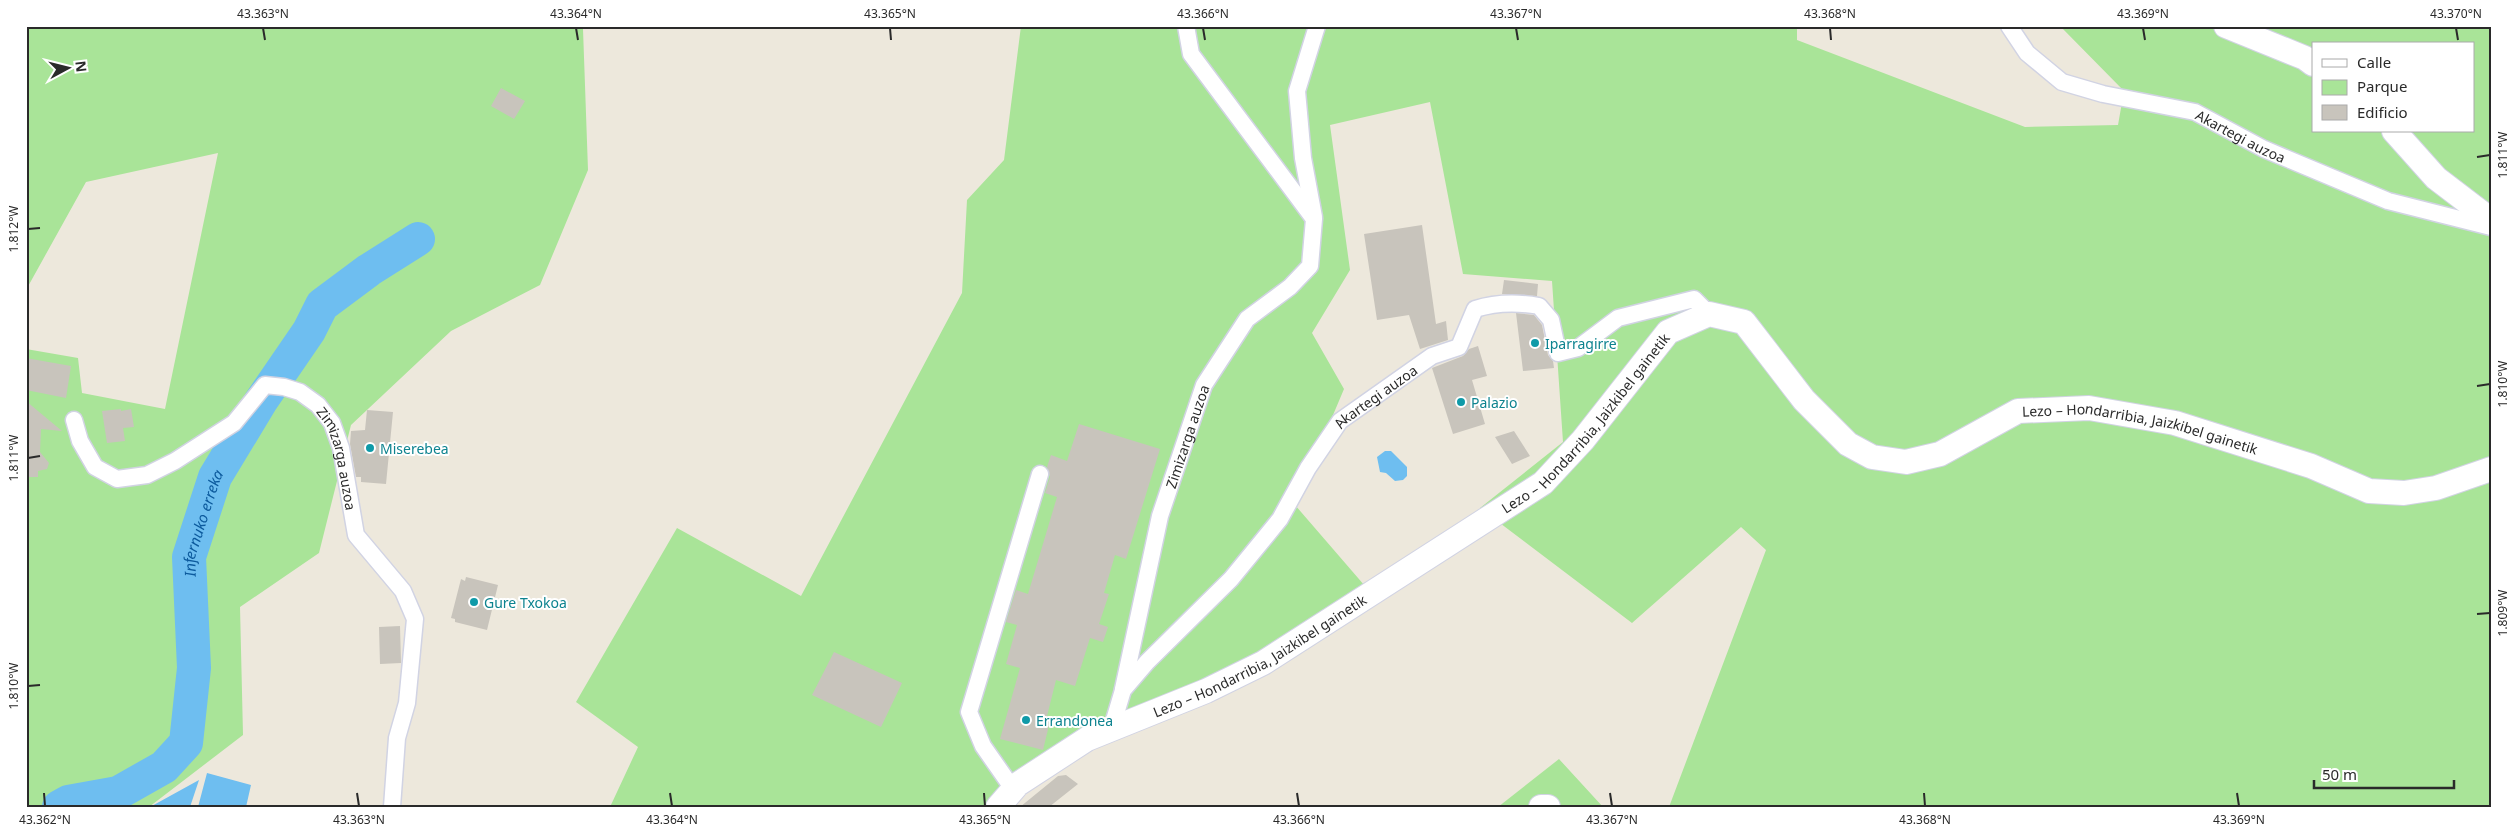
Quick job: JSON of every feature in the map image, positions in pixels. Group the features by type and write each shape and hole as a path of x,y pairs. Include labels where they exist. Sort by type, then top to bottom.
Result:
{"street":[{"path":"1186,26 1191,54 1314,219"},
{"name":"Zimizarga auzoa","path":"1122,690 1160,516 1204,385 1247,319 1290,287 1310,266 1314,219 1303,158 1298,91 1316,26"},
{"name":"Akartegi auzoa","path":"2009,26 2028,53 2062,82 2103,94 2195,112 2264,149 2388,201 2491,227"},
{"path":"2226,26 2306,58 2312,63"},
{"path":"2395,132 2436,178 2491,220"},
{"name":"Akartegi auzoa","path":"1112,727 1122,690 1147,662 1231,579 1280,519 1308,468 1340,421 1432,356 1458,347 1475,309 1492,304 1522,303 1539,306 1551,320 1558,353 1578,348 1618,318 1694,299 1709,314"},
{"name":"Lezo – Hondarribia, Jaizkibel gainetik","path":"1005,798 1088,739 1112,727 1206,691 1263,663 1543,483 1583,440 1668,332 1709,314 1744,322 1804,400 1848,444 1872,457 1906,462 1940,454 2018,411 2089,408 2175,423 2311,466 2369,491 2404,493 2436,488 2491,469"},
{"name":"Zimizarga auzoa","path":"74,420 80,442 95,467 117,479 147,475 175,461 234,422 265,385 284,387 300,392 318,405 332,423 341,448 356,535 403,591 415,619 407,703 397,738 392,807"},
{"path":"1005,798 969,712 1040,474"},
{"path":"1541,807 1548,807"}],"green space":[{"path":"26,26 585,26 583,29 588,170 540,285 451,331 351,425 319,553 240,607 243,735 149,807 26,807 26,349 78,358 82,393 165,409 218,153 86,182 26,290"},
{"path":"1021,26 1797,26 1797,40 2025,127 2118,125 2124,91 2060,26 2491,26 2491,807 1669,807 1766,550 1741,527 1632,623 1480,508 1563,442 1552,281 1463,274 1430,102 1330,125 1350,270 1312,333 1344,389 1295,505 1371,593 991,807 610,807 638,747 576,702 677,528 801,596 962,293 967,200 1004,160"},
{"path":"1559,759 1603,807 1498,807"}],"water":[{"path":"1385,451 1391,451 1407,467 1407,476 1403,480 1395,481 1386,473 1380,472 1377,457"},
{"path":"207,773 251,785 246,807 198,807"},
{"path":"199,780 190,807 150,807"}],"building":[{"path":"501,88 525,101 514,119 491,106"},
{"path":"1422,225 1436,324 1446,321 1448,340 1420,349 1409,315 1377,320 1364,234"},
{"path":"1504,280 1538,284 1537,296 1502,294"},
{"name":"Iparragirre","path":"1516,313 1534,315 1542,325 1548,355 1553,361 1554,368 1523,371"},
{"name":"Palazio","path":"1478,346 1487,376 1472,380 1485,424 1453,434 1432,368 1463,356 1469,349"},
{"path":"26,358 71,366 66,398 26,390"},
{"path":"26,401 62,431 41,429 40,452 49,463 47,469 38,471 38,477 26,477"},
{"path":"121,409 121,411 131,409 134,427 123,428 125,441 107,443 102,411"},
{"name":"Miserebea","path":"367,410 393,412 386,484 361,482 361,477 356,477 350,444 351,431 365,430"},
{"path":"1079,424 1160,449 1126,559 1115,555 1104,593 1109,594 1099,624 1108,627 1103,642 1090,638 1075,686 1056,680 1046,720 1050,721 1043,750 1000,739 1020,668 1006,664 1017,625 1006,622 1016,590 1028,594 1057,497 1045,493 1050,477 1047,467 1051,455 1067,461"},
{"path":"1514,431 1530,456 1512,464 1495,437"},
{"name":"Gure Txokoa","path":"466,577 498,585 487,630 455,622 455,619 451,618 461,579 465,581"},
{"path":"400,626 401,663 380,664 379,627"},
{"path":"834,652 902,683 881,727 812,695"},
{"path":"1066,775 1078,784 1049,807 1020,807 1058,776"}],"waterway":[{"name":"Infernuko erreka","path":"59,807 68,802 118,793 164,767 186,743 194,668 189,557 215,477 261,401 309,331 322,305 369,270 418,239"}],"place":[{"name":"Iparragirre","path":"1535,343"},
{"name":"Palazio","path":"1461,402"},
{"name":"Miserebea","path":"370,448"},
{"name":"Gure Txokoa","path":"474,602"},
{"name":"Errandonea","path":"1026,720"}]}
